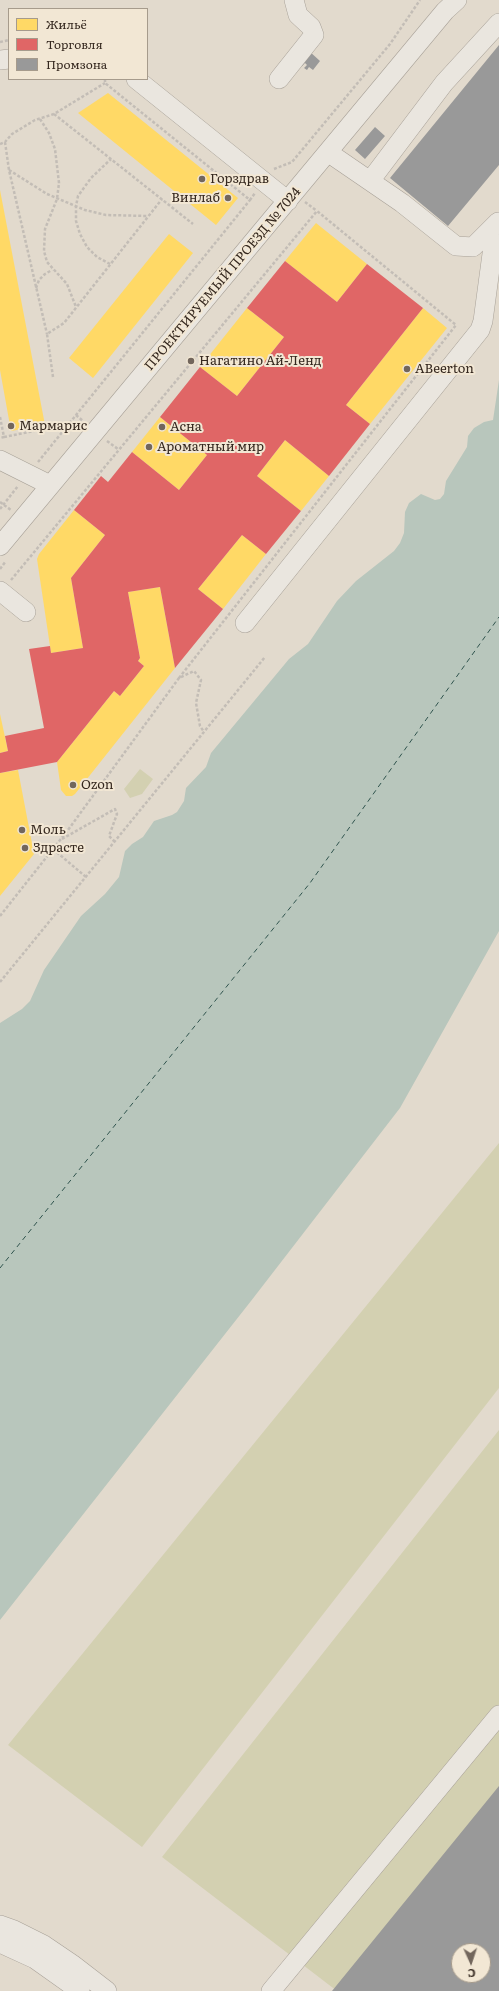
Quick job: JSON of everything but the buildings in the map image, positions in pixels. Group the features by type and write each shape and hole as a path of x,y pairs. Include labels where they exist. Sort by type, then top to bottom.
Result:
{"street":[{"path":"279,79 314,35 311,27 298,15 294,0"},
{"name":"ПРОЕКТИРУЕМЫЙ ПРОЕЗД № 7024","path":"0,546 329,153 450,4"},
{"path":"370,181 444,83 499,23"},
{"path":"137,80 288,201"},
{"path":"329,153 370,181 456,246 473,247 498,223"},
{"path":"245,623 480,330 483,321 498,223"},
{"path":"0,460 29,473 50,485"},
{"path":"1,592 26,612"},
{"path":"271,1991 499,1715"},
{"path":"0,1926 14,1930 44,1945 107,1991"},
{"path":"0,1943 36,1959 80,1991"}],"path":[{"path":"0,509 250,200 270,172 278,166 292,162 390,44 420,0"},
{"path":"0,144 5,142 12,134 40,119 54,114 105,81 250,200"},
{"path":"54,114 193,224"},
{"path":"40,119 49,133 56,155 59,182 57,199 45,229 44,251 47,262 52,270 67,284 76,308"},
{"path":"5,142 9,170 47,334 53,377"},
{"path":"110,264 97,257 87,247 80,234 76,221 76,206 78,196 111,159"},
{"path":"9,170 57,199 76,206 106,215 148,216"},
{"path":"47,334 64,323 162,199"},
{"path":"0,916 60,840 179,678 456,324 317,211 1,592"},
{"path":"36,288 39,280 52,270"},
{"path":"0,417 4,437"},
{"path":"0,438 70,424"},
{"path":"0,502 4,504"},
{"path":"0,982 265,657"},
{"path":"179,678 194,671 201,680 196,703 200,726 204,732"},
{"path":"60,840 115,809 117,814 109,836 115,842"},
{"path":"53,849 86,877"}],"shaded area":[{"path":"499,380 499,931 400,1108 251,1301 0,1620 0,1023 22,1009 30,1001 44,970 81,916 105,894 119,877 125,851 132,844 143,837 154,821 177,812 184,801 186,788 206,767 211,753 289,659 308,644 337,601 356,581 394,551 400,543 404,533 405,512 409,503 421,494 435,500 440,499 444,494 446,481 467,447 468,436 474,428 484,422 493,420"},
{"path":"140,769 153,779 142,794 130,798 124,789"},
{"path":"499,1143 499,1388 142,1847 8,1745"},
{"path":"499,1430 499,1991 337,1991 162,1857"}],"ferry route":[{"path":"0,1268 310,883 499,617"}],"place":[{"name":"Горздрав","path":"202,179"},
{"name":"Винлаб","path":"228,198"},
{"name":"Нагатино Ай-Ленд","path":"191,361"},
{"name":"ABeerton","path":"407,369"},
{"name":"Мармарис","path":"11,426"},
{"name":"Асна","path":"162,427"},
{"name":"Ароматный мир","path":"149,447"},
{"name":"Ozon","path":"73,785"},
{"name":"Моль","path":"22,830"},
{"name":"Здрасте","path":"25,848"}]}
